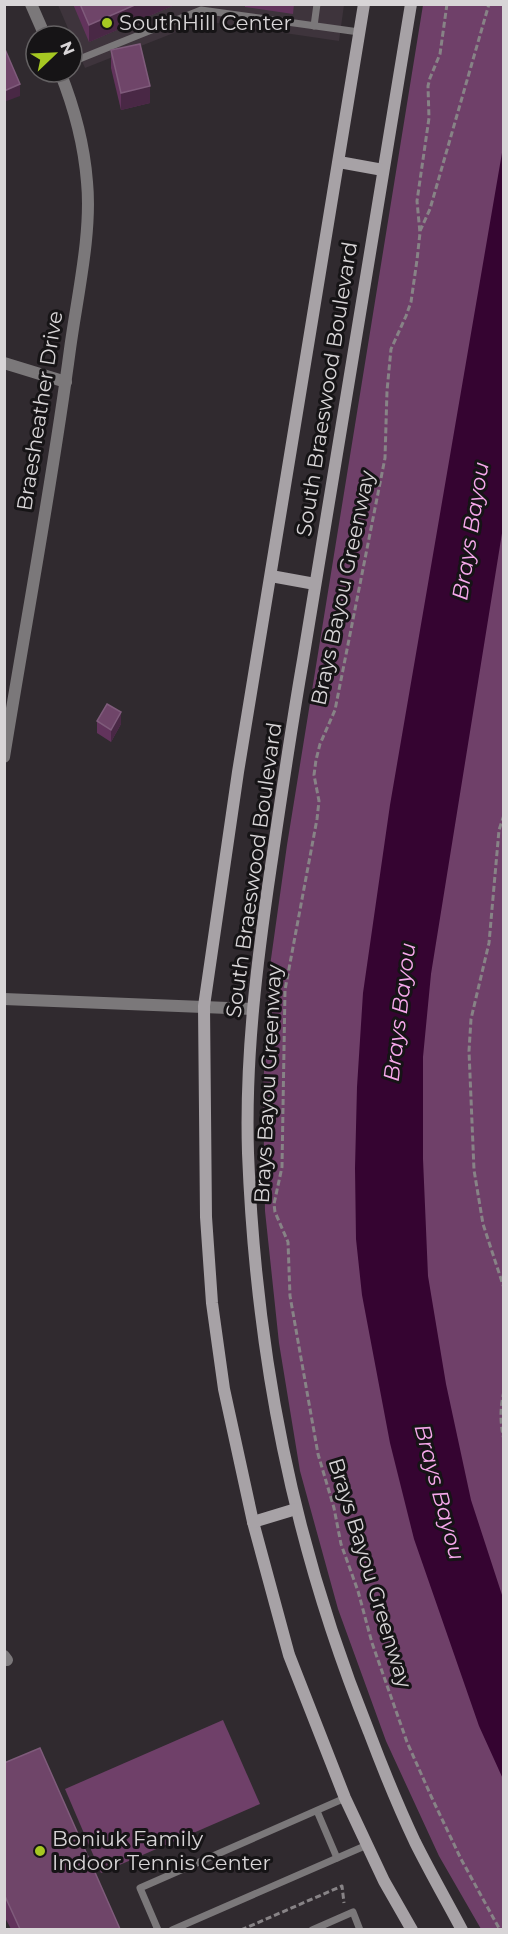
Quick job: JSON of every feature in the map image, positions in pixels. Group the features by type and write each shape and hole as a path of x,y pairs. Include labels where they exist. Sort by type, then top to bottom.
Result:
{"main road":[{"name":"South Braeswood Boulevard","path":"364,4 238,772 204,1006 206,1217 212,1303 224,1389 253,1522 289,1655 345,1798 384,1881 412,1929"},
{"name":"South Braeswood Boulevard","path":"411,4 315,584 255,971 248,1148 255,1268 270,1381 296,1509 344,1671 415,1842 462,1929"},
{"path":"339,162 383,170"},
{"path":"271,576 315,584"},
{"path":"253,1522 296,1509"}],"street":[{"path":"30,4 39,24"},
{"name":"Braesheather Drive","path":"4,757 10,686 66,382 88,218 87,182 80,138 64,84"},
{"path":"4,363 66,382"},
{"path":"4,999 253,1009"}],"lane":[{"path":"314,26 317,4"},
{"path":"84,57 201,10 359,33"},
{"path":"158,1929 140,1888 345,1798"},
{"path":"317,1811 337,1858"},
{"path":"172,1929 367,1845"},
{"path":"312,1929 353,1912 360,1929"}],"path":[{"name":"Brays Bayou Greenway","path":"447,4 440,54 428,86 429,118 417,201 420,233 411,302 391,349 387,390 387,441 383,470 335,711 320,744 316,760 314,775 319,801 317,819 285,990 282,1167 274,1212 288,1242 291,1296 318,1454 334,1508 341,1544 358,1591 372,1643 407,1742 431,1796 461,1859 500,1929"},
{"path":"420,233 433,197 489,4"},
{"path":"504,815 499,830 489,943 471,1019 470,1051 474,1170 483,1224 504,1288"},
{"path":"504,1391 500,1406 500,1426 504,1440"},
{"path":"241,1929 342,1886 344,1907 352,1904"}],"shaded area":[{"path":"58,5 344,5 339,41 204,21 85,68 84,24 66,24"},
{"path":"423,5 503,5 503,1929 481,1929 439,1856 386,1741 338,1609 300,1471 279,1343 265,1211 263,1089 270,966 287,845"},
{"path":"223,1720 260,1804 101,1873 65,1789"}],"water":[{"name":"Brays Bayou","path":"503,147 503,527 431,974 423,1057 423,1159 428,1276 446,1384 471,1500 503,1598 503,1779 479,1726 414,1539 390,1443 362,1295 356,1239 355,1168 363,993 390,805"}],"building":[{"path":"80,4 137,4 89,25"},
{"path":"140,44 150,86 121,93 111,50"},
{"path":"4,47 20,84 4,91"},
{"path":"107,704 121,712 111,730 97,721"},
{"name":"Boniuk Family Indoor Tennis Center","path":"40,1748 120,1929 20,1929 4,1894 4,1763"}],"place":[{"name":"SouthHill Center","path":"107,23"},
{"name":"Boniuk Family Indoor Tennis Center","path":"40,1851"}]}
